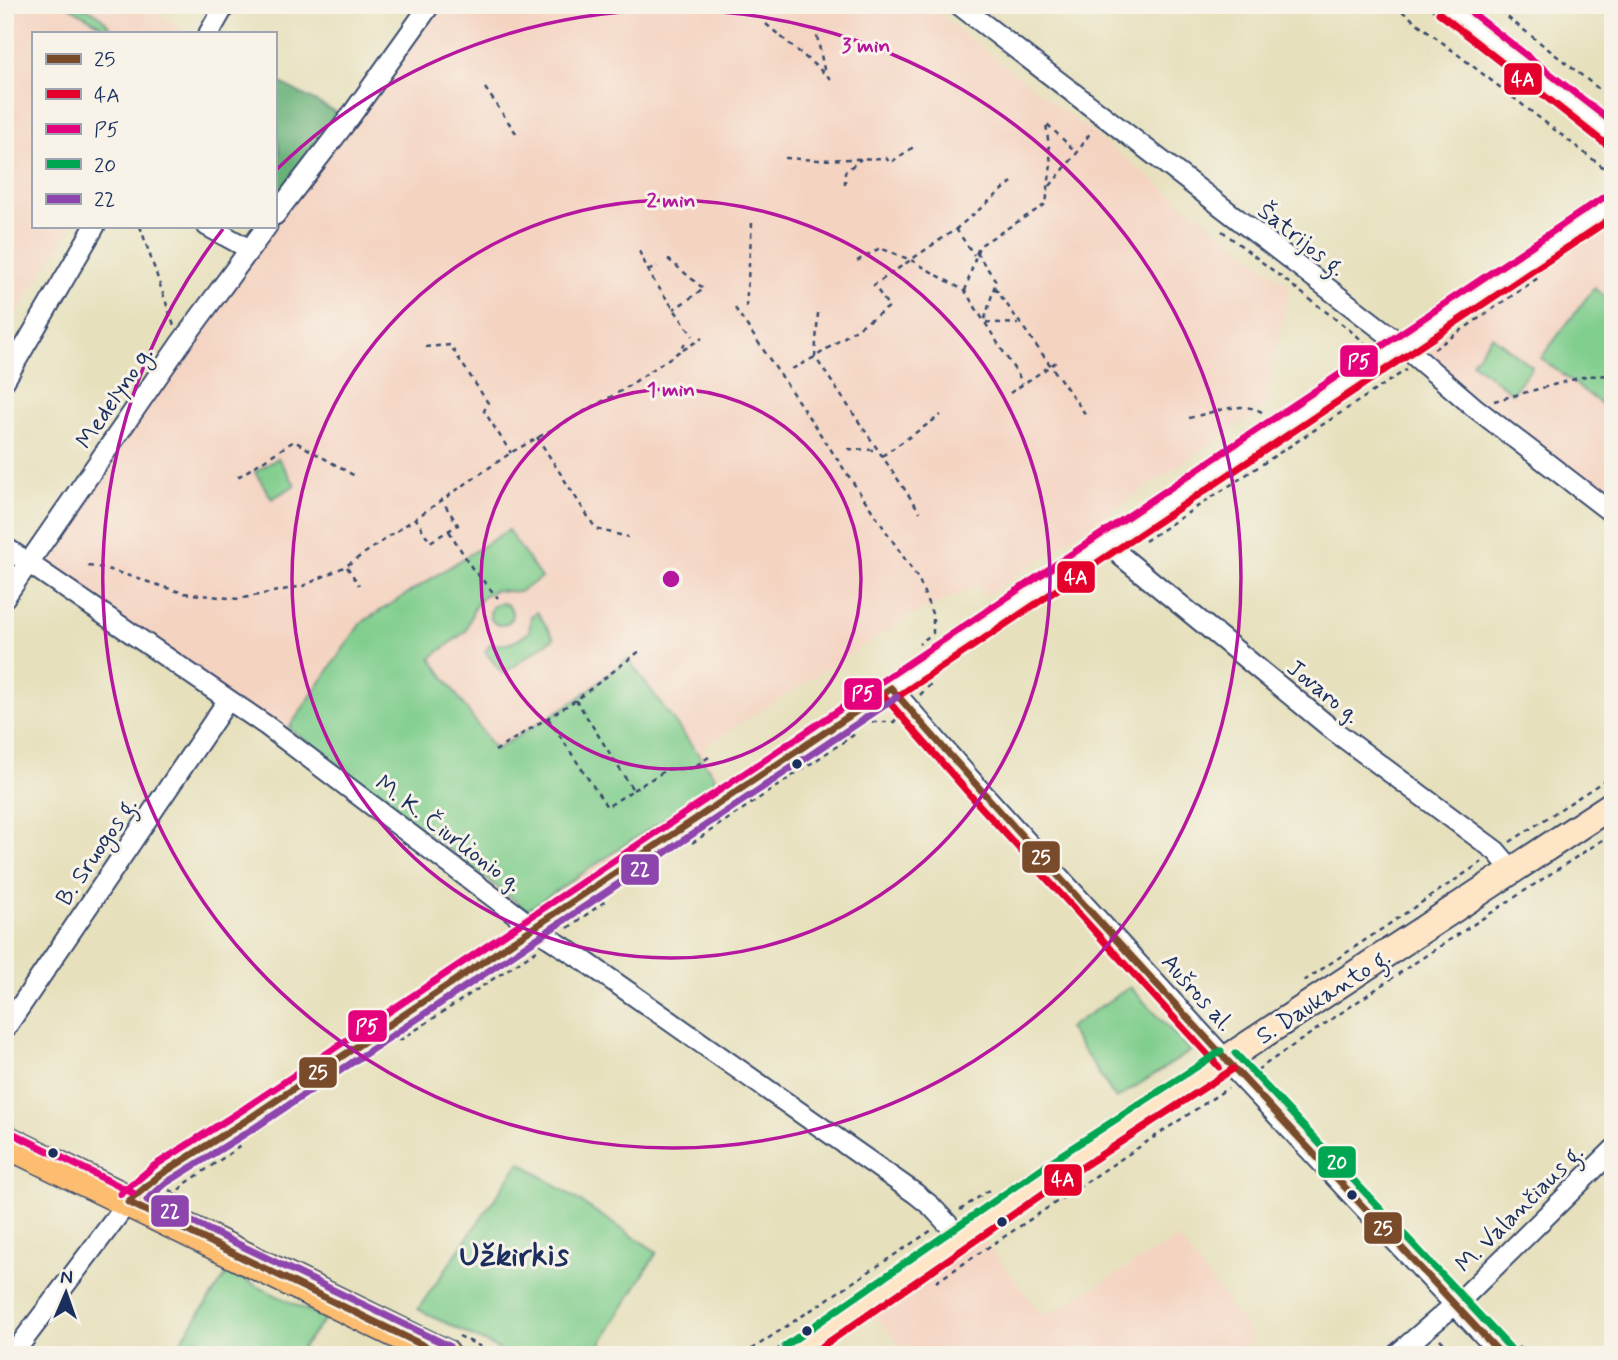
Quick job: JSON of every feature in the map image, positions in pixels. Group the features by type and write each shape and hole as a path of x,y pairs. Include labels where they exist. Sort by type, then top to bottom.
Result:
{"highway":[{"path":"5,1141 444,1355"}],"main road":[{"name":"S. Daukanto g.","path":"791,1355 960,1237 1613,804"}],"street":[{"path":"210,32 225,5"},
{"path":"276,214 430,5"},
{"name":"Šatrijos g.","path":"959,5 1403,346 1474,407 1613,514"},
{"path":"1445,5 1613,137"},
{"path":"12,1355 128,1202 160,1175 534,928 729,794 891,688 1116,549 1278,429 1613,204"},
{"path":"5,380 94,228"},
{"path":"211,228 248,249"},
{"name":"Medelyno g.","path":"5,597 180,344 265,228"},
{"name":"M. K. Čiurlionio g.","path":"5,547 267,726 534,928 916,1194 960,1237"},
{"name":"Jovaro g.","path":"1116,549 1334,730 1496,851 1513,871"},
{"name":"Aušros al.","path":"891,688 979,789 1227,1060 1502,1355"},
{"name":"B. Sruogos g.","path":"5,1029 228,700"},
{"name":"M. Valančiaus g.","path":"1396,1355 1455,1304 1613,1150"}],"path":[{"path":"1394,5 1613,175"},
{"path":"1492,5 1613,100"},
{"path":"766,24 831,79"},
{"path":"817,36 825,74"},
{"path":"485,88 518,136"},
{"path":"1048,188 1077,153 1101,115"},
{"path":"965,291 979,246 1046,204 1051,164 1046,123 1077,153"},
{"path":"785,158 886,158 890,163 915,146"},
{"path":"845,185 845,172 861,159"},
{"path":"874,285 956,229 1012,182"},
{"path":"746,307 752,223"},
{"path":"141,228 180,344"},
{"path":"956,229 996,281 984,321"},
{"path":"857,261 880,248 911,260 965,291 1023,383"},
{"path":"639,251 648,271 693,337"},
{"path":"668,259 704,289 674,309"},
{"path":"648,271 657,266"},
{"path":"1116,549 1197,509 1545,273"},
{"path":"792,369 815,357 888,307 870,280"},
{"path":"995,288 1086,415"},
{"path":"735,308 919,580 933,616 933,633 919,644"},
{"path":"818,313 815,357 920,512"},
{"path":"984,321 1020,324"},
{"path":"88,566 104,568 183,593 238,599 303,586 346,566 511,453 621,391 702,338"},
{"path":"680,351 687,340"},
{"path":"425,347 450,345 488,403 484,411 511,453"},
{"path":"1010,393 1059,360"},
{"path":"1474,407 1586,376 1613,375"},
{"path":"1189,418 1244,406 1258,409 1278,429"},
{"path":"882,456 941,415"},
{"path":"537,437 596,529 628,537"},
{"path":"238,477 294,441 355,476"},
{"path":"848,449 878,450"},
{"path":"415,517 430,542 458,525 441,499"},
{"path":"449,531 472,568 498,598"},
{"path":"346,566 359,585"},
{"path":"495,751 576,700 641,650"},
{"path":"687,846 874,721 894,722 932,682 943,676"},
{"path":"576,700 633,790"},
{"path":"548,718 607,807 668,769 692,768 709,757"},
{"path":"1259,1069 1413,964 1613,834"},
{"path":"392,1045 552,940 609,899"},
{"path":"932,1284 1219,1093"},
{"path":"170,1201 175,1192 185,1184 252,1139"}],"shaded area":[{"path":"5,5 141,5 187,32 32,32 32,228 71,228 5,333"},
{"path":"430,5 927,5 1290,286 1264,408 986,596 978,584 912,615 703,747 729,795 534,928 31,563 271,228 276,228 276,220"},
{"path":"1613,218 1613,503 1432,363 1427,345"},
{"path":"974,1228 1044,1317 1178,1238 1254,1337 1236,1355 908,1355 865,1305"}],"green space":[{"path":"66,5 94,12 112,32 105,32 102,26"},
{"path":"276,81 341,115 276,198 276,153 280,153 276,136"},
{"path":"1594,288 1613,302 1613,413 1541,358"},
{"path":"1492,336 1532,367 1512,393 1472,362"},
{"path":"278,458 295,485 272,499 255,472"},
{"path":"508,530 541,578 519,592 495,590 483,596 474,608 466,631 431,658 495,750 576,700 628,659 715,777 714,786 527,910 289,728 361,623"},
{"path":"501,603 511,610 512,614 505,624 501,625 491,618 490,614 497,604"},
{"path":"537,612 554,638 503,674 485,652 490,644 511,643 529,632 531,616"},
{"path":"1130,987 1191,1051 1116,1099 1068,1028"},
{"path":"520,1162 657,1252 594,1355 510,1355 418,1309"},
{"path":"228,1272 325,1319 296,1355 171,1355"}],"transit line":[{"name":"P5","path":"1462,5 1613,123"},
{"name":"4A","path":"1439,13 1607,145"},
{"name":"P5","path":"121,1194 154,1166 244,1109 1607,195"},
{"name":"4A","path":"897,697 1613,217"},
{"name":"25","path":"891,688 1117,941 1502,1355"},
{"name":"25","path":"128,1202 160,1175 250,1118 891,688"},
{"name":"4A","path":"883,695 971,796 1219,1067"},
{"name":"22","path":"449,1346 147,1200 166,1183 256,1127 897,697"},
{"name":"20","path":"785,1346 1055,1159 1221,1051"},
{"name":"20","path":"1235,1053 1510,1348"},
{"name":"4A","path":"810,1355 1067,1177 1233,1069"},
{"name":"P5","path":"10,1132 133,1193"},
{"name":"25","path":"128,1202 443,1355"}],"district":[{"name":"Užkirkis","path":"514,1254"}]}
